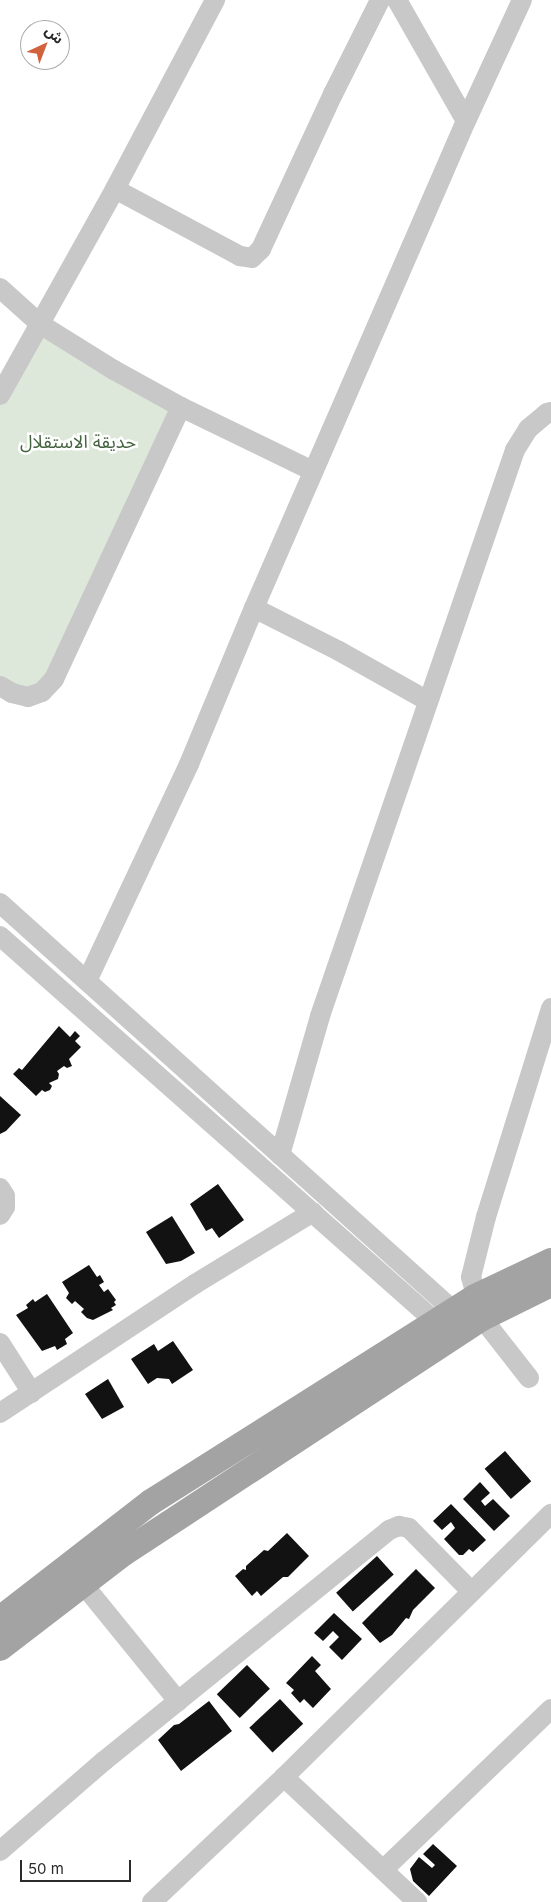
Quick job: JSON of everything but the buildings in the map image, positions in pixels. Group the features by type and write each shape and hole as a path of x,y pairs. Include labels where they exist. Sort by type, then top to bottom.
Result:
{"main road":[{"path":"0,1648 124,1553 462,1319 551,1261"},
{"path":"0,1619 151,1502 462,1319 551,1284"}],"street":[{"path":"115,189 240,256 252,258 260,249 332,94 380,0"},
{"path":"397,0 466,120"},
{"path":"88,981 189,764 254,608 466,120 522,0"},
{"path":"0,395 115,189 207,3"},
{"path":"0,288 40,324 181,407 313,472"},
{"path":"0,686 12,693 28,697 42,692 54,679 181,407"},
{"path":"280,1155 320,1016 515,450 528,430 547,413 551,412"},
{"path":"254,608 339,650 428,701"},
{"path":"0,903 529,1378"},
{"path":"0,936 313,1212 462,1319"},
{"path":"462,1319 477,1247 550,1018"},
{"path":"0,1188 4,1196 5,1207 0,1215"},
{"path":"0,1413 195,1284 313,1212"},
{"path":"0,1343 32,1393"},
{"path":"152,1902 284,1777 551,1514"},
{"path":"0,1852 104,1761 389,1530 399,1526 409,1528 471,1591"},
{"path":"83,1584 178,1701"},
{"path":"384,1869 551,1709"},
{"path":"284,1777 417,1902"}],"green space":[{"name":"حديقة الاستقلال","path":"37,329 181,407 42,692 0,687 0,396"}]}
